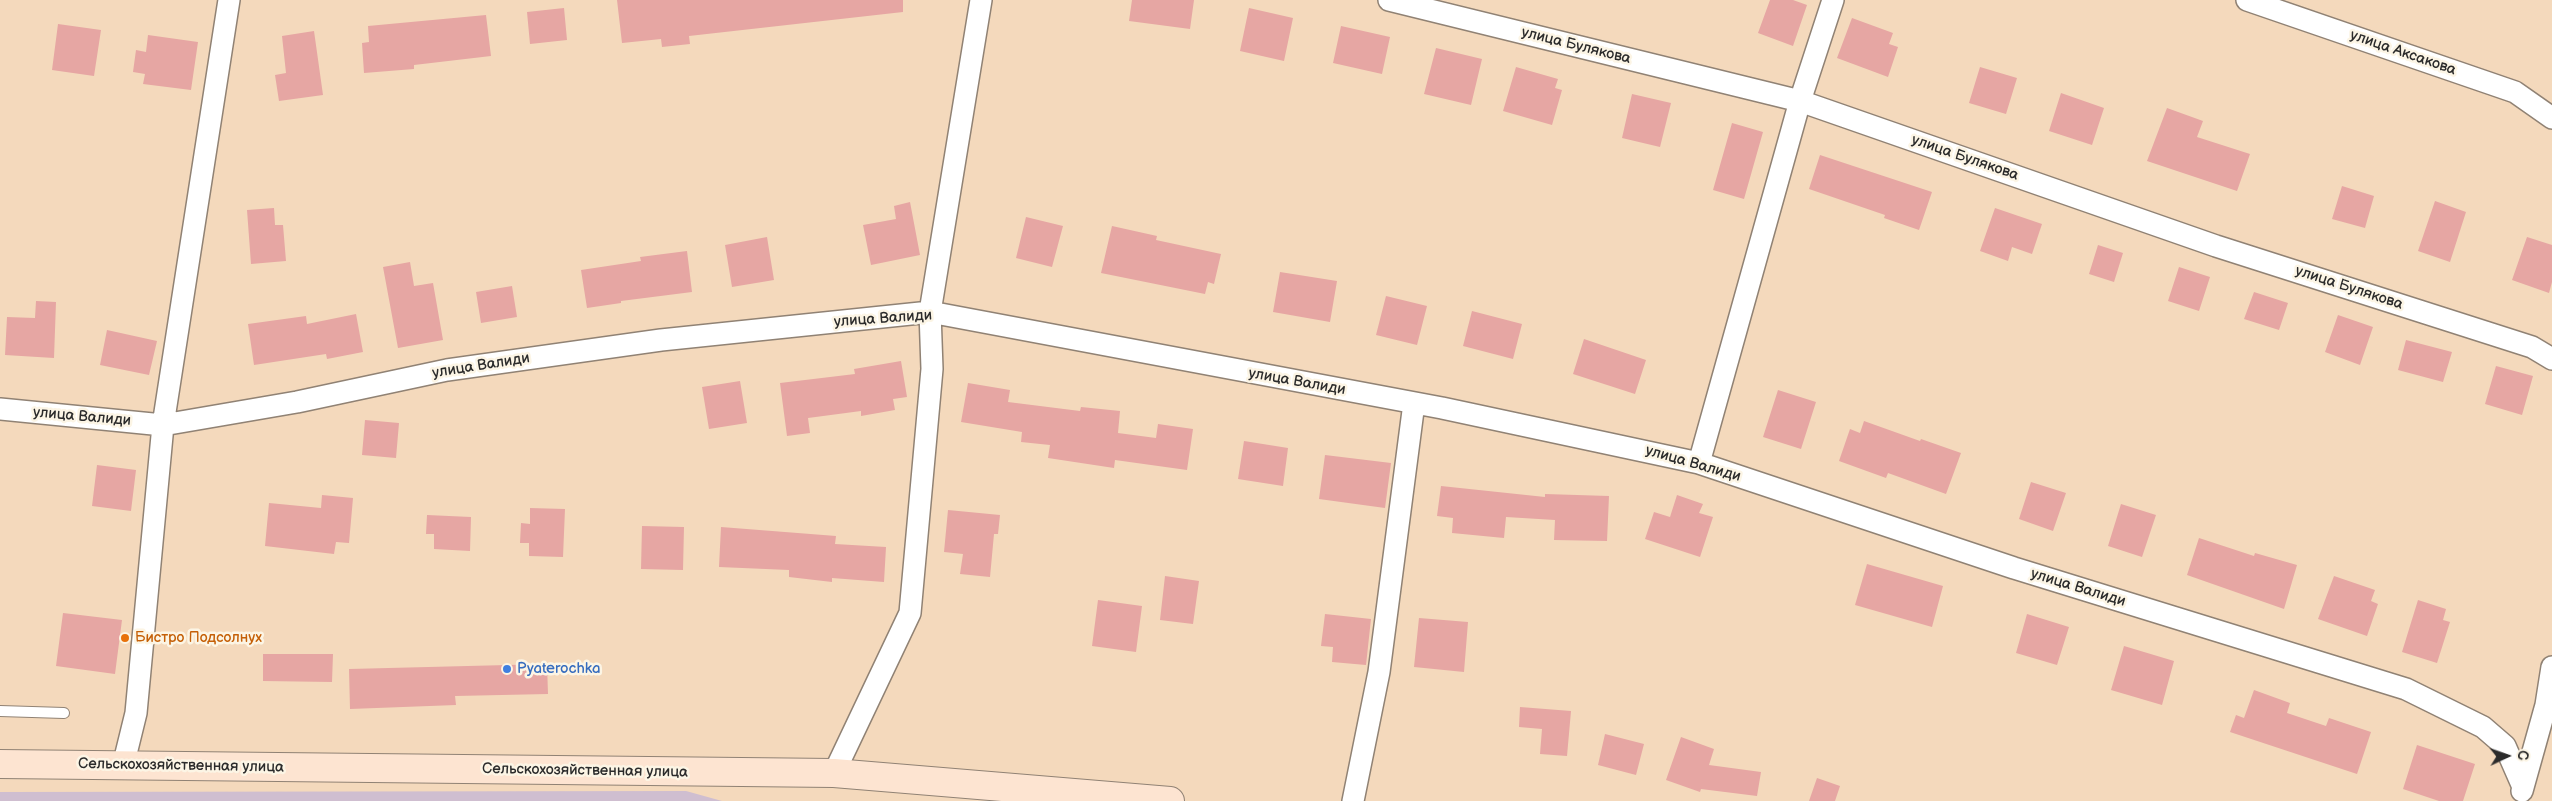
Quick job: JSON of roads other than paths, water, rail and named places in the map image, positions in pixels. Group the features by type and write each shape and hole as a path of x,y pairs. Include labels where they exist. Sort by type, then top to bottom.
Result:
{"main road":[{"name":"Сельскохозяйственная улица","path":"0,764 834,773 1120,799 1170,801"}],"street":[{"path":"123,766 136,712 163,425 229,0"},
{"path":"834,773 910,613 932,369 930,312 980,0"},
{"name":"улица Булякова","path":"1389,0 1800,100 2216,246 2532,347 2552,359"},
{"path":"1699,463 1800,100 1833,0"},
{"name":"улица Аксакова","path":"2247,0 2515,92 2552,118"},
{"name":"улица Валиди","path":"0,409 163,425 296,402 447,370 661,340 930,312 1414,404 1637,448 1699,463 2014,568 2406,689 2483,727 2505,746 2522,794"},
{"path":"1353,801 1379,672 1414,404"},
{"path":"2522,794 2546,705 2552,667"}],"lane":[{"path":"0,711 64,713"}],"place":[{"name":"Бистро Подсолнух","path":"125,638"},
{"name":"Pyaterochka","path":"507,669"}]}
